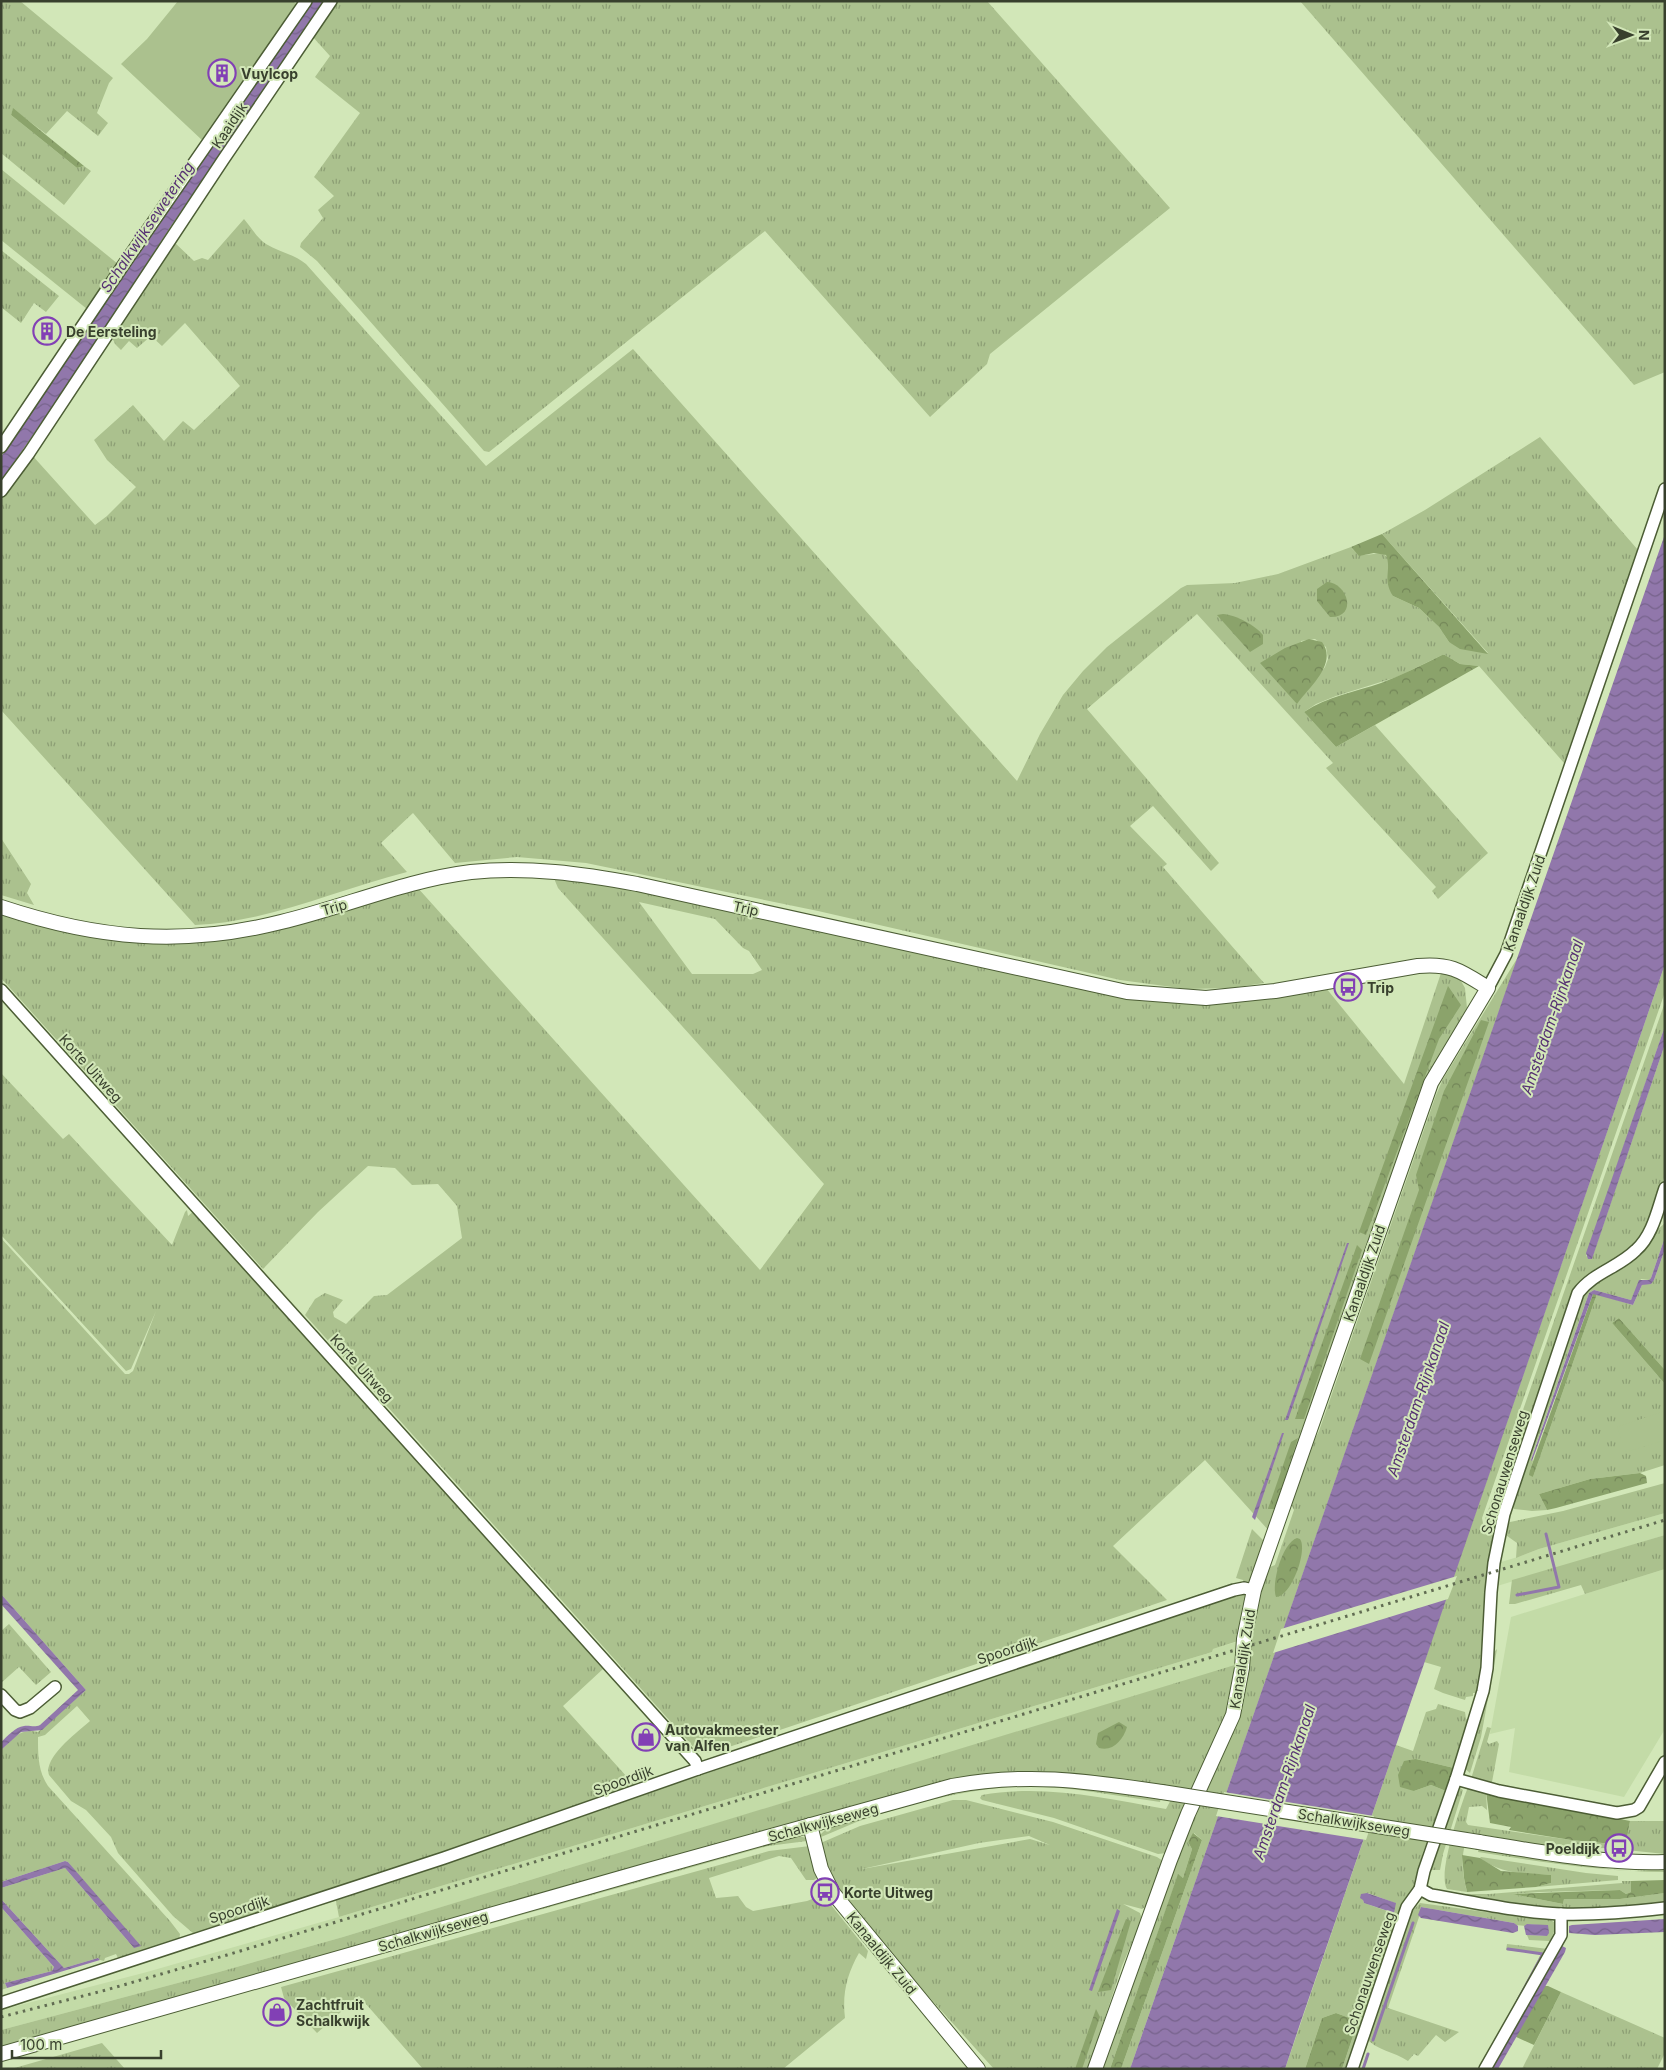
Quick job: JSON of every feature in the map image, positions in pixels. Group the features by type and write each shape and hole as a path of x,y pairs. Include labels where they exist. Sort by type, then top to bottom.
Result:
{"street":[{"path":"1,446 306,1"},
{"name":"Kaaidijk","path":"1,491 29,453 331,1"},
{"name":"Kanaaldijk Zuid","path":"1095,2069 1170,1860 1188,1814 1233,1715 1242,1668 1244,1639 1254,1590 1431,1083 1488,988 1506,954 1665,489"},
{"name":"Trip","path":"1,907 58,924 91,931 138,937 182,937 250,929 428,881 471,872 537,870 593,876 637,884 1126,992 1206,998 1275,991 1436,964 1450,967 1488,988"},
{"name":"Korte Uitweg","path":"1,990 695,1761 698,1769"},
{"name":"Schonauwenseweg","path":"1352,2069 1407,1907 1420,1890 1424,1871 1479,1708 1487,1668 1493,1572 1504,1514 1578,1293 1592,1278 1628,1257 1640,1247 1661,1213 1665,1188"},
{"name":"Spoordijk","path":"1,2002 444,1858 698,1769 1234,1590 1244,1588 1254,1590"},
{"path":"1,1695 15,1710 26,1712 56,1687"},
{"path":"1456,1779 1499,1791 1617,1813 1634,1810 1639,1807 1665,1762"},
{"name":"Schalkwijkseweg","path":"1,2054 645,1870 952,1786 992,1780 1068,1779 1162,1792 1558,1855 1665,1862"},
{"name":"Kanaaldijk Zuid","path":"810,1825 821,1869 833,1893 978,2069"},
{"path":"1420,1890 1431,1895 1505,1908 1561,1914 1600,1914 1665,1908"},
{"path":"1485,2069 1561,1935 1561,1914"}],"shaded area":[{"path":"1665,1513 1665,1535 343,1937 1,2030 1,2010 147,1972 339,1917 1212,1652 1213,1649 1539,1549"},
{"path":"1665,1569 1665,1729 1624,1797 1509,1772 1515,1728 1490,1734 1511,1617"}],"green space":[{"path":"2,1 20,1 113,78 109,83 97,113 108,123 98,136 67,111 46,134 13,109 11,115 77,168 84,166 91,171 64,205 1,153"},
{"path":"178,1 293,1 296,4 203,141 121,64 147,39"},
{"path":"336,1 987,1 1170,208 990,354 987,364 930,417 765,231 489,452 484,451 317,261 300,247 301,243 323,218 318,210 334,196 314,177 360,113 315,77 330,56 312,36"},
{"path":"1300,1 1665,1 1665,372 1634,385"},
{"path":"13,108 84,166 77,168 11,115"},
{"path":"1,169 118,264 87,309 1,240"},
{"path":"244,219 263,242 306,264 486,466 633,349 1017,781 1040,734 1063,695 1083,671 1107,647 1187,585 1235,583 1278,574 1351,547 1362,555 1383,553 1388,558 1393,596 1419,608 1439,627 1449,642 1488,653 1382,534 1425,510 1540,437 1638,550 1564,763 1479,666 1460,664 1445,655 1397,677 1316,704 1304,712 1336,747 1375,725 1488,853 1438,899 1432,891 1436,887 1326,768 1333,763 1197,614 1087,709 1219,863 1211,871 1153,806 1130,826 1167,864 1163,867 1264,983 1231,988 1187,989 1120,980 818,911 586,863 517,857 455,863 413,813 381,843 407,872 275,912 222,923 195,925 1,710 1,495 31,454 95,525 107,516 136,487 107,460 94,440 133,405 164,441 183,421 194,430 240,386 185,323 162,346 151,336 137,348 129,341 121,350 115,344 111,335 173,241 194,261 202,258 208,260","holes":["1315,639 1326,647 1328,659 1325,667 1297,703 1301,641"]},
{"path":"1,250 59,296 46,312 34,303 21,323 1,307"},
{"path":"1382,534 1488,654 1460,649 1449,642 1439,627 1419,608 1393,596 1388,585 1388,560 1386,555 1374,553 1359,556 1351,547"},
{"path":"1327,582 1340,588 1345,594 1347,607 1339,616 1330,617 1317,601 1317,589"},
{"path":"1223,614 1239,618 1250,624 1263,635 1263,644 1250,652 1217,615"},
{"path":"1309,639 1322,642 1326,650 1327,659 1320,675 1297,704 1260,663 1285,648"},
{"path":"1442,655 1460,664 1479,666 1336,747 1304,712 1332,698 1389,680"},
{"path":"1,838 31,884 27,893 34,905 1,895"},
{"path":"553,876 606,884 1114,994 1326,988 1404,1084 1441,973 1454,976 1461,981 1465,988 1467,1008 1422,1087 1313,1401 1270,1532 1205,1460 1113,1546 1167,1600 717,1751 707,1753 697,1751 305,1315 315,1299 325,1293 343,1300 333,1312 334,1317 346,1324 374,1296 387,1295 462,1238 457,1206 438,1184 412,1185 395,1168 368,1166 318,1212 263,1269 1,978 1,911 191,941 417,887 760,1270 824,1184 558,888","holes":["639,902 715,919 743,948 749,951 762,970 753,974 692,974"]},
{"path":"1518,957 1130,2069 1121,2069 1202,1840 1194,1833 1188,1842 1192,1849 1183,1878 1178,1875 1110,2069 1101,2069 1190,1823 1220,1762 1243,1701 1248,1675 1251,1634 1267,1568 1275,1565 1294,1510 1290,1502 1306,1456 1319,1431 1436,1095 1443,1079"},
{"path":"1665,964 1665,992 1482,1518 1484,1529 1493,1536 1486,1590 1480,1674 1476,1693 1473,1693 1473,1696 1466,1697 1465,1700 1434,1689 1441,1667 1424,1662"},
{"path":"1448,986 1461,1005 1439,1039 1366,1235 1359,1232"},
{"path":"1665,1002 1665,1026 1586,1256 1592,1258 1665,1044 1665,1175 1640,1241 1626,1253 1590,1273 1580,1284 1500,1509 1494,1531 1487,1528 1485,1519"},
{"path":"1481,1020 1489,1022 1369,1364 1360,1359 1419,1190 1416,1175 1444,1091"},
{"path":"1,1073 63,1139 69,1134 172,1245 185,1212 187,1210 188,1216 195,1210 198,1211 347,1384 603,1669 563,1706 637,1788 352,1885 348,1883 326,1890 324,1894 194,1934 173,1916 118,1853 111,1837 86,1810 71,1801 49,1775 51,1761 56,1753 90,1721 77,1706 45,1735 38,1737 39,1763 42,1775 48,1786 170,1921 180,1934 179,1941 129,1958 126,1956 118,1958 116,1954 105,1958 104,1961 98,1958 64,1968 1,1899 1,1888 65,1868 134,1948 68,1862 65,1861 1,1882 1,1750 14,1738 26,1731 38,1732 86,1690 1,1594 1,1238 125,1374 133,1371 156,1311 131,1369 126,1371 1,1235"},
{"path":"1665,1223 1665,1237 1651,1278 1649,1280 1641,1279 1631,1300 1594,1290 1589,1293 1531,1459 1533,1461 1530,1470 1533,1477 1597,1294 1633,1305 1642,1285 1654,1280 1665,1249 1665,1370 1619,1318 1612,1323 1665,1384 1665,1465 1640,1473 1590,1479 1539,1494 1547,1510 1514,1509 1512,1505 1583,1294"},
{"path":"1357,1245 1362,1250 1304,1419 1295,1419"},
{"path":"1593,1294 1597,1294 1533,1477 1529,1475 1530,1470"},
{"path":"1619,1318 1665,1370 1665,1384 1612,1323"},
{"path":"1665,1411 1665,1440 1626,1452 1617,1427"},
{"path":"1298,1438 1275,1509 1268,1509 1291,1442"},
{"path":"1640,1473 1646,1476 1647,1483 1547,1510 1539,1494 1590,1479"},
{"path":"1665,1483 1665,1513 1539,1549 1516,1558 1517,1543 1503,1533 1505,1526 1510,1522 1563,1511"},
{"path":"1252,1529 1266,1543 1255,1578 1244,1583 1243,1580 1236,1578"},
{"path":"1665,1535 1665,1569 1585,1594 1581,1585 1515,1604 1509,1604 1512,1580"},
{"path":"1297,1538 1300,1539 1302,1545 1302,1553 1297,1572 1282,1595 1276,1597 1276,1574 1282,1555 1292,1541"},
{"path":"1243,1593 1247,1597 1238,1641 1213,1649 1212,1652 339,1917 335,1896 1228,1594"},
{"path":"9,1624 51,1672 36,1685 19,1667 1,1683 1,1631"},
{"path":"1497,1649 1491,1682 1494,1652"},
{"path":"1238,1664 1225,1717 1182,1811 1181,1821 1167,1853 1158,1854 1054,1818 980,1798 982,1795 1005,1792 1051,1792 1097,1797 1166,1809 1176,1790 1078,1774 1053,1772 1028,1771 979,1775 1,2049 1,2030 343,1937"},
{"path":"1488,1697 1481,1737 1470,1773 1464,1768"},
{"path":"1438,1704 1465,1712 1466,1719 1471,1720 1454,1768 1416,1759 1414,1791 1431,1785 1446,1791 1423,1852 1413,1890 1347,2069 1342,2069 1358,2021 1336,2013 1322,2018 1305,2069 1285,2069 1396,1745 1413,1751 1426,1712 1436,1709","holes":["1368,1893 1395,1903 1393,1913 1364,1903 1363,1900"]},
{"path":"1119,1722 1127,1727 1117,1744 1109,1748 1099,1748 1096,1744 1098,1733"},
{"path":"1487,1727 1491,1728 1487,1742 1489,1744 1497,1741 1499,1744 1492,1782 1489,1786 1471,1779"},
{"path":"1416,1759 1454,1768 1446,1791 1431,1785 1414,1791 1400,1787 1398,1775 1404,1761"},
{"path":"1049,1783 1161,1798 1160,1802 1084,1791 1027,1786 989,1789 914,1804 859,1821 821,1837 820,1835 827,1828 914,1802 973,1788"},
{"path":"1468,1787 1486,1791 1487,1810 1482,1806 1469,1807 1466,1822 1468,1825 1613,1844 1627,1838 1630,1821 1665,1821 1665,1854 1607,1848 1564,1849 1468,1832 1463,1862 1467,1892 1447,1889 1445,1869 1447,1855"},
{"path":"1460,1788 1463,1790 1443,1854 1440,1870 1429,1870 1456,1790 1459,1791"},
{"path":"1486,1791 1630,1821 1627,1838 1613,1844 1571,1840 1509,1830 1511,1827 1490,1823"},
{"path":"953,1800 966,1800 1053,1822 1157,1857 1163,1861 1147,1906 1142,1909 1123,1904 1140,1913 1142,1919 1122,1966 1088,2069 994,2069 855,1915 828,1875 820,1844 860,1826","holes":["1029,1836 1050,1845 1030,1839 862,1869 979,1843"]},
{"path":"1193,1833 1202,1840 1121,2069 1110,2069 1178,1874 1183,1878 1192,1849 1188,1842"},
{"path":"796,1835 806,1838 807,1841 768,1846 282,1982 286,1978"},
{"path":"810,1846 818,1877 814,1880 806,1880 791,1858 779,1856 709,1878 716,1898 738,1896 746,1907 753,1911 807,1901 823,1895 868,1951 866,1959 859,1953 851,1969 845,1992 845,2018 783,2069 423,2069 359,1996 317,2033 284,1998 281,1987 769,1851"},
{"path":"1479,1848 1610,1869 1478,1852"},
{"path":"1462,1855 1480,1858 1501,1871 1551,1875 1551,1883 1536,1887 1467,1892"},
{"path":"1481,1857 1618,1876 1618,1880 1536,1887 1551,1883 1551,1875 1522,1873 1497,1868 1488,1864"},
{"path":"1665,1869 1665,1872 1635,1871"},
{"path":"1665,1880 1665,1893 1620,1899 1564,1899 1563,1904 1512,1894 1620,1890 1626,1894 1631,1892 1631,1881"},
{"path":"1622,1881 1631,1881 1631,1892 1626,1894 1620,1890 1512,1894 1563,1904 1564,1899 1620,1899 1665,1893 1665,1903 1564,1911 1451,1894 1489,1894 1622,1883"},
{"path":"1420,1903 1522,1917 1547,1918 1554,1922 1554,1932 1550,1941 1529,1940 1527,1935 1547,1936 1548,1926 1516,1925 1514,1923 1421,1907 1388,2008 1459,2032 1445,2042 1436,2035 1418,2056 1414,2054 1408,2061 1380,2048 1366,2038 1410,1913"},
{"path":"1,1907 54,1967 52,1971 5,1983 7,1988 1,1990"},
{"path":"1126,1919 1131,1921 1111,1990 1098,1992"},
{"path":"1507,1944 1548,1949 1482,2069 1480,2068 1541,1954 1506,1950"},
{"path":"1543,1986 1548,1986 1561,1992 1534,2045 1514,2036"},
{"path":"1561,1992 1665,2038 1665,2053 1657,2069 1522,2069"},
{"path":"1096,2009 1100,2017 1082,2069 1075,2069"},
{"path":"1336,2013 1358,2021 1342,2069 1305,2069 1322,2018"},
{"path":"102,2043 125,2069 11,2069"}],"water":[{"path":"311,1 325,1 171,226 69,383 1,481 1,457 138,251"},
{"name":"Amsterdam-Rijnkanaal","path":"1665,534 1665,964 1285,2069 1130,2069"},
{"path":"1665,1026 1665,1044 1592,1259 1588,1259 1586,1253"},
{"path":"1665,1237 1665,1249 1654,1280 1651,1284 1642,1285 1633,1305 1593,1294 1532,1461 1589,1293 1594,1290 1631,1300 1639,1280 1649,1280 1651,1278"},
{"path":"1347,1243 1349,1243 1288,1420 1285,1420"},
{"path":"1282,1433 1284,1433 1255,1520 1252,1517"},
{"path":"1,1594 86,1690 42,1730 21,1732 1,1750 1,1742 12,1732 21,1727 40,1725 78,1690 1,1604"},
{"path":"65,1861 68,1862 141,1946 134,1948 65,1868 1,1888 1,1882"},
{"path":"1367,1893 1396,1903 1394,1913 1364,1903 1360,1898 1361,1894"},
{"path":"1,1899 64,1968 98,1958 100,1960 7,1988 5,1983 52,1971 54,1967 1,1907"},
{"path":"1421,1907 1514,1923 1518,1926 1518,1931 1513,1933 1421,1918 1418,1915"},
{"path":"1117,1909 1120,1911 1092,1991 1089,1990"},
{"path":"1665,1919 1665,1932 1595,1935 1569,1933 1569,1926 1572,1925"},
{"path":"1527,1924 1548,1925 1549,1933 1547,1936 1526,1935 1524,1926"},
{"path":"1562,1946 1566,1948 1565,1952 1498,2069 1492,2069"}],"pier":[{"path":"1457,1576 1448,1599 1273,1653 1281,1629"},
{"path":"1224,1792 1374,1816 1366,1840 1216,1816"}],"waterway":[{"path":"1517,1595 1559,1587 1546,1534"},
{"path":"1373,2040 1413,1923"},
{"path":"1508,1949 1543,1954 1518,2000"},
{"path":"1363,2069 1368,2054"}],"railway":[{"path":"1,2017 106,1990 227,1955 1665,1520"}],"place":[{"name":"Vuylcop","path":"222,73"},
{"name":"De Eersteling","path":"47,331"},
{"name":"Trip","path":"1348,987"},
{"name":"Autovakmeester van Alfen","path":"646,1737"},
{"name":"Poeldijk","path":"1619,1848"},
{"name":"Korte Uitweg","path":"825,1892"},
{"name":"Zachtfruit Schalkwijk","path":"277,2012"}],"water label":[{"name":"Schalkwijksewetering","path":"147,227"}]}
